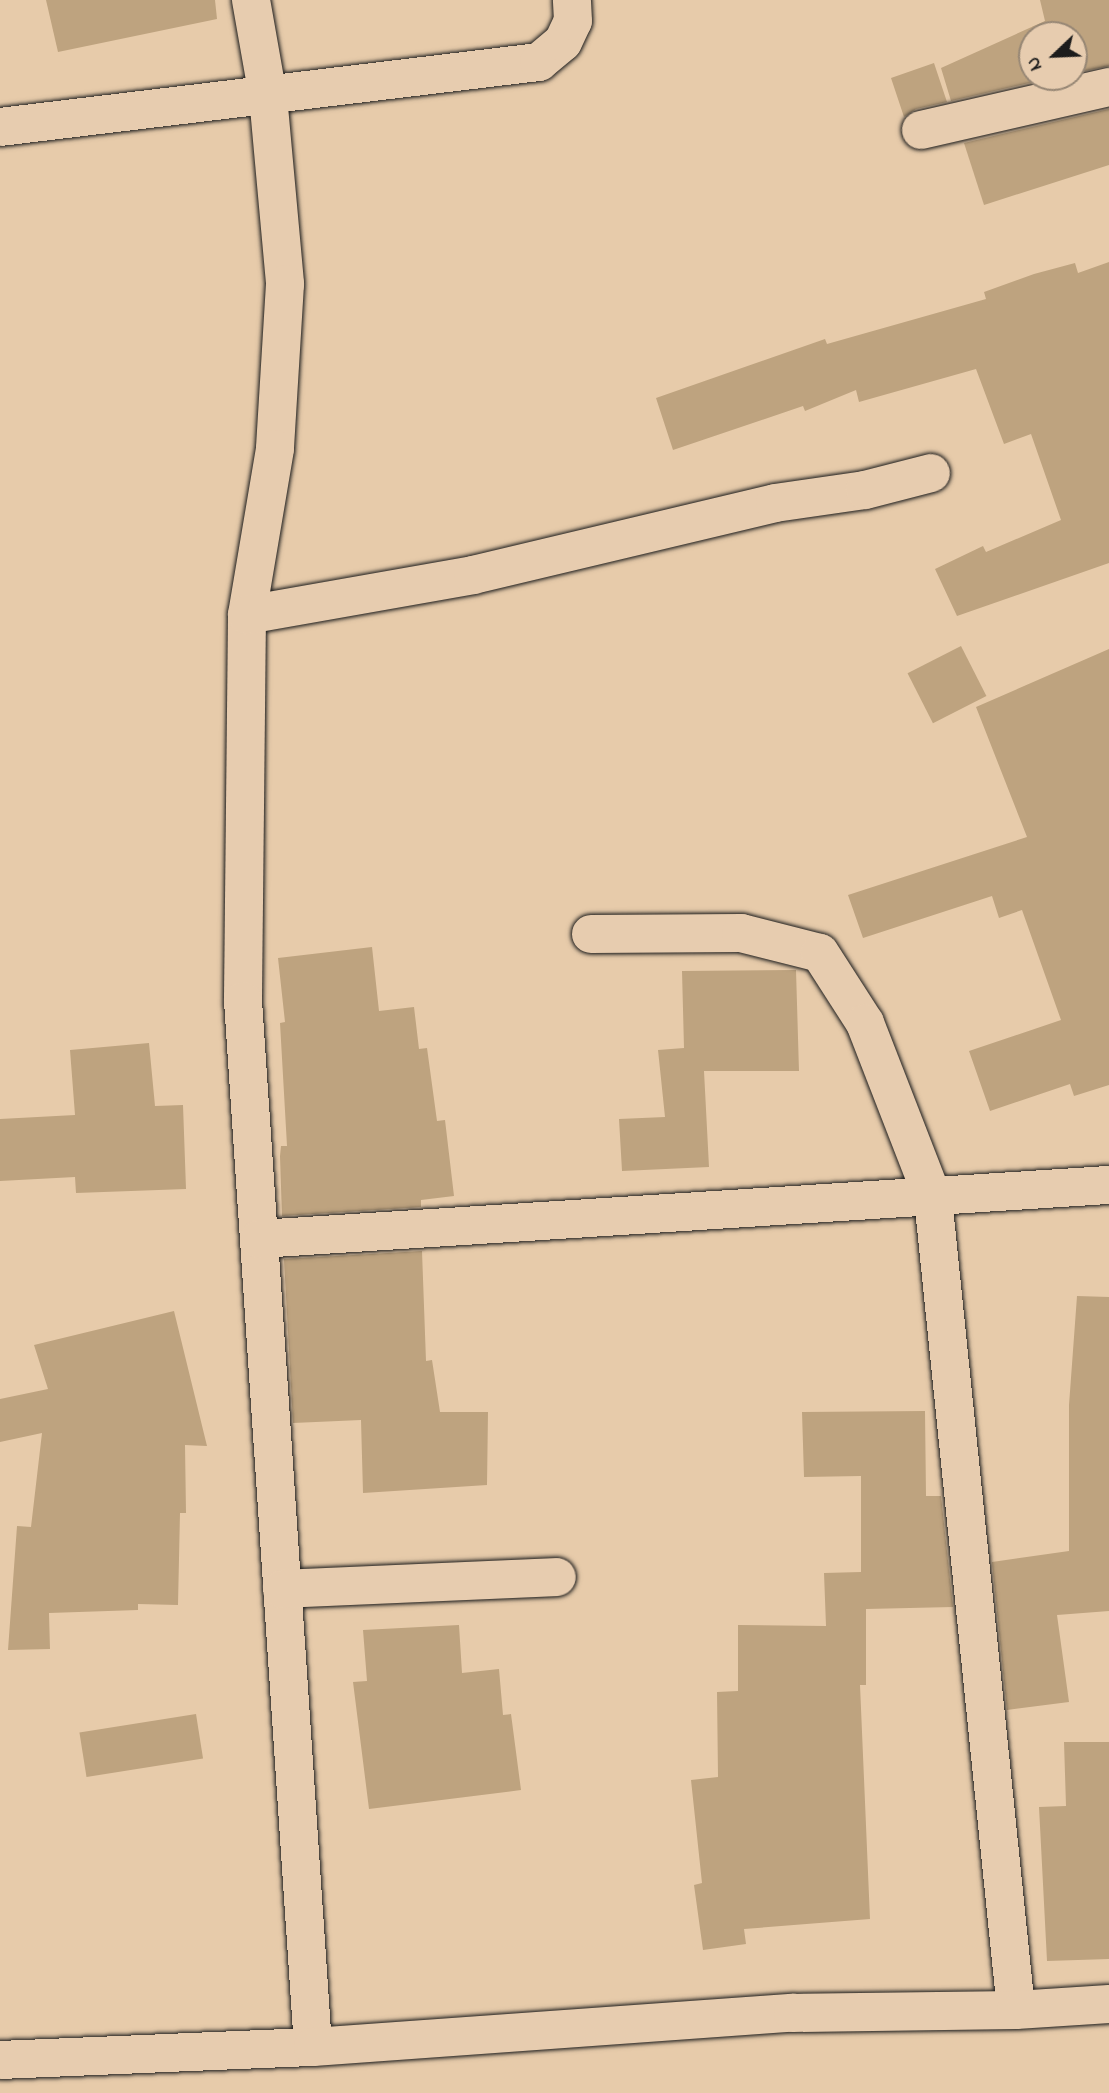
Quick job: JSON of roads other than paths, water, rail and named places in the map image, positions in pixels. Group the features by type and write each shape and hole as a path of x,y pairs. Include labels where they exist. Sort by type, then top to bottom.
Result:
{"street":[{"path":"251,0 268,96 285,284 275,449 247,615 243,1000 313,2047"},
{"path":"0,127 539,62 563,42 573,21 572,0"},
{"path":"921,130 1109,87"},
{"path":"247,615 473,575 775,503 865,490 931,473"},
{"path":"591,934 741,933 820,953 865,1023 933,1198 1016,2010"},
{"path":"259,1238 1109,1185"},
{"path":"282,1589 557,1577"},
{"path":"0,2060 313,2047 793,2013 1016,2010 1109,2004"}]}
